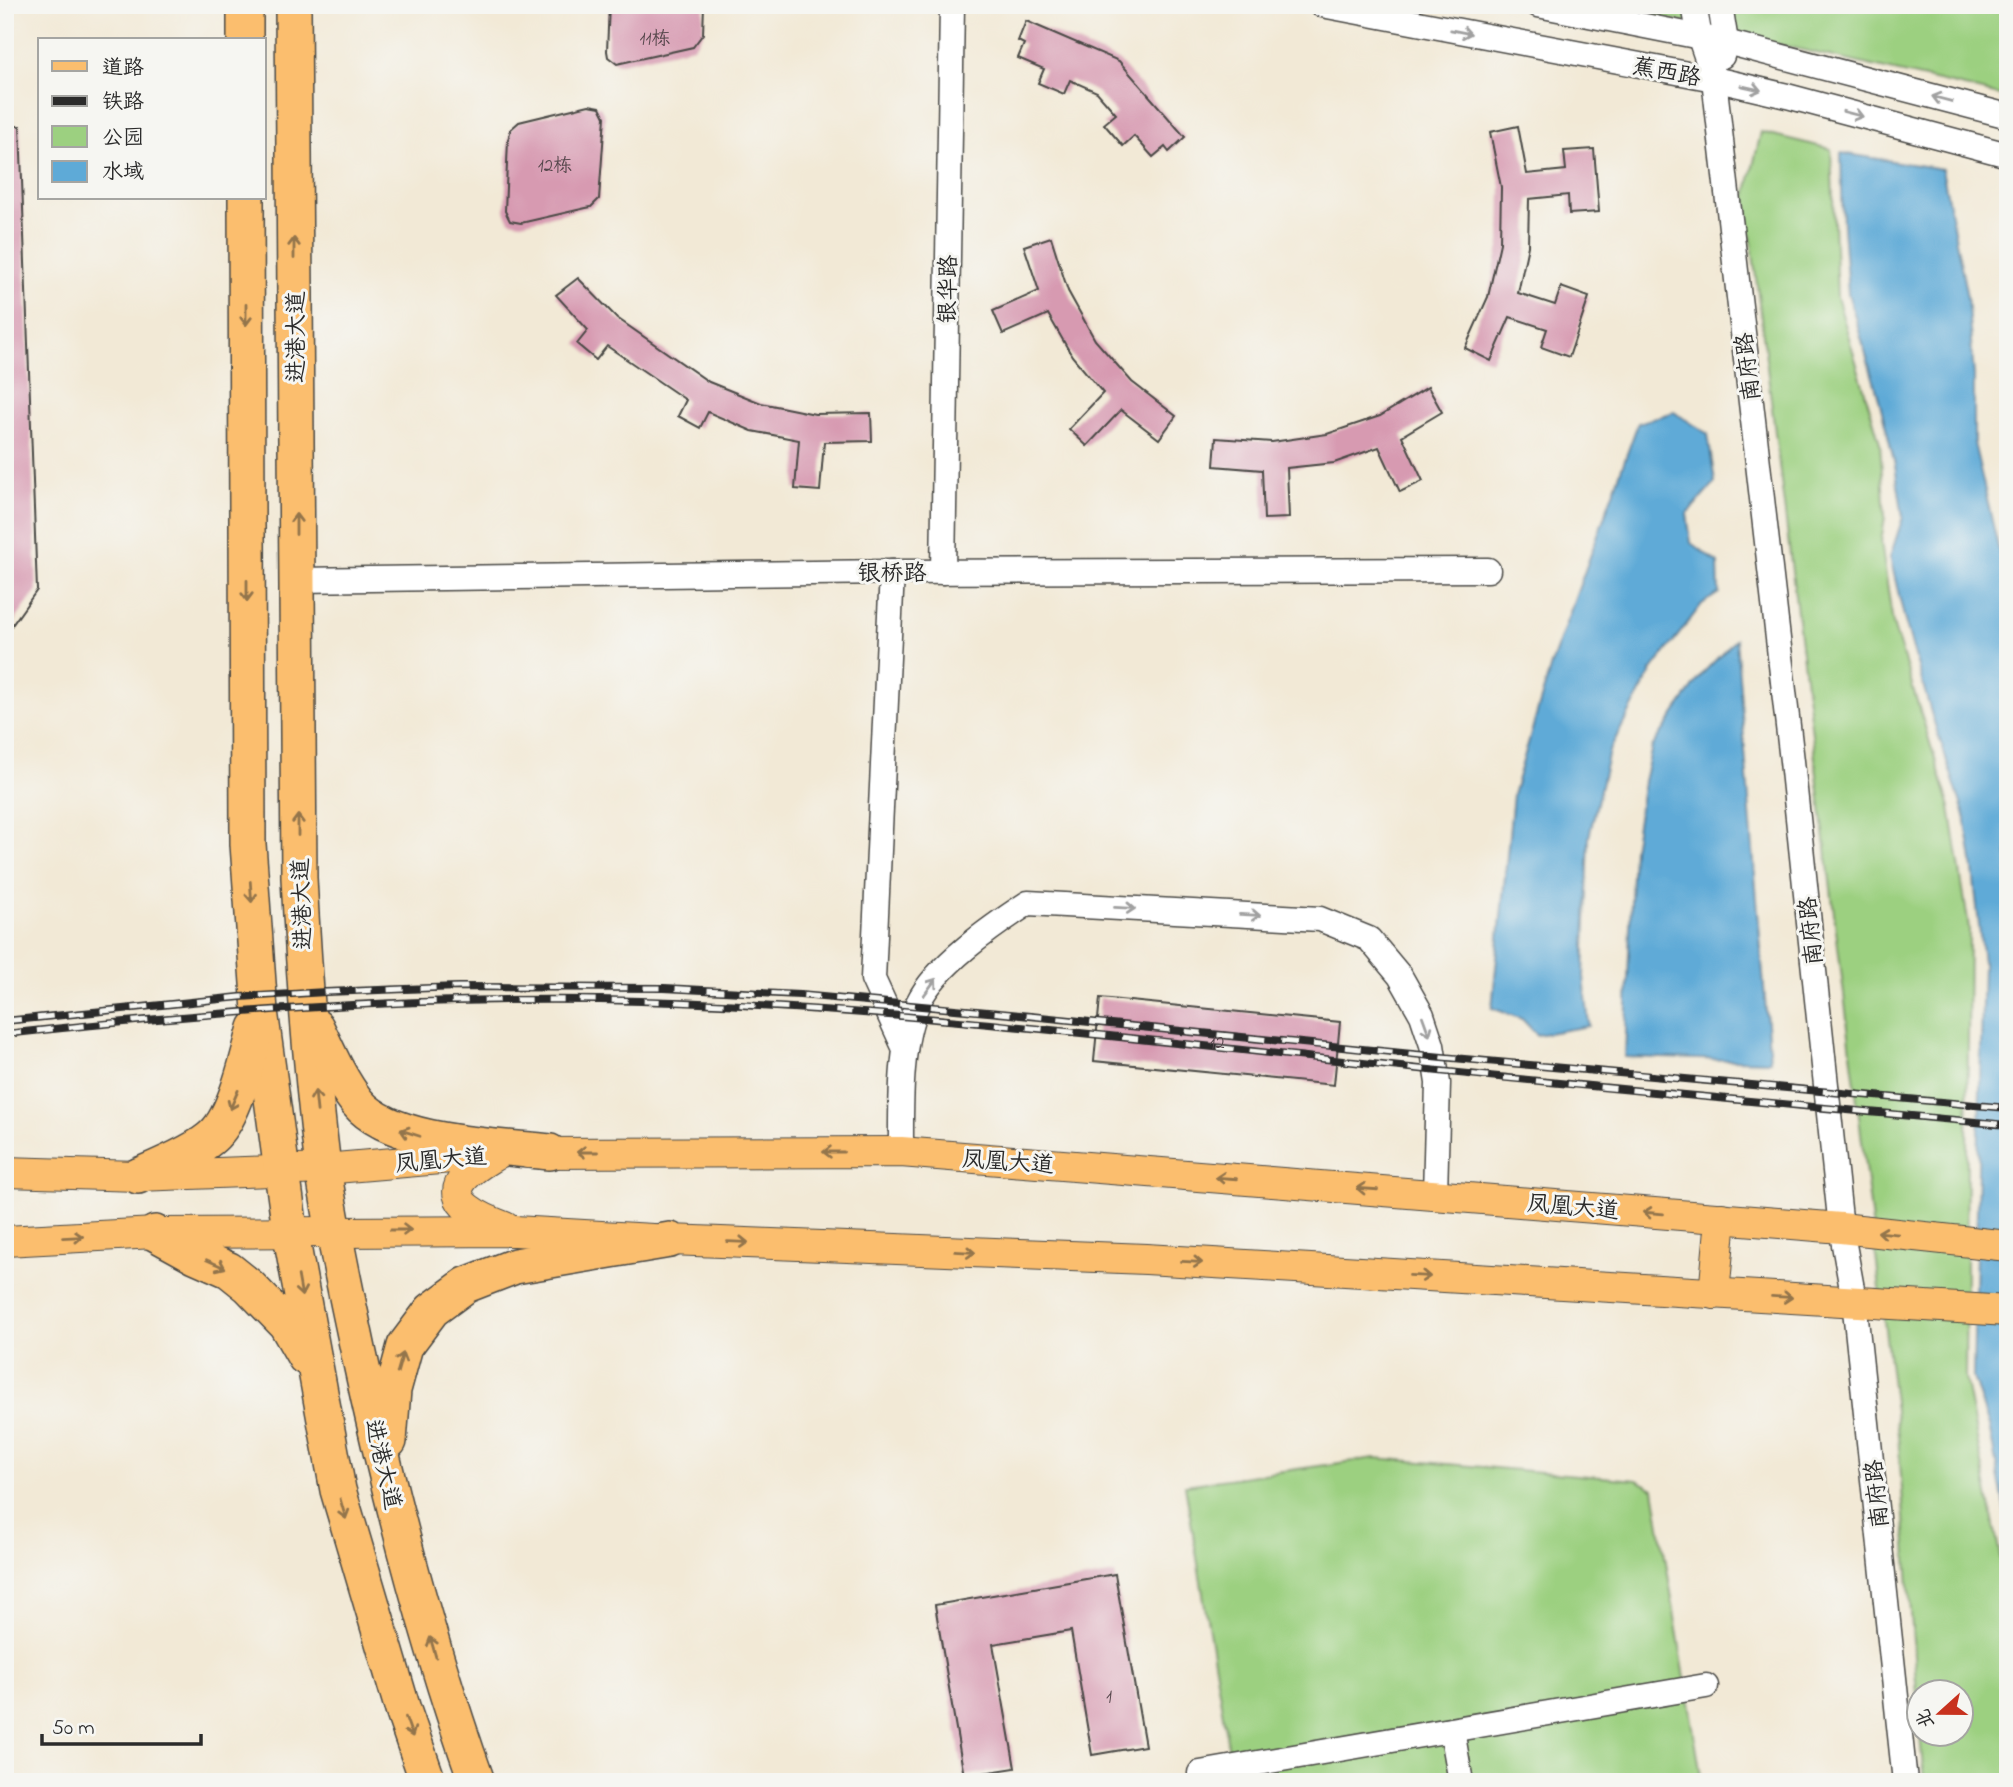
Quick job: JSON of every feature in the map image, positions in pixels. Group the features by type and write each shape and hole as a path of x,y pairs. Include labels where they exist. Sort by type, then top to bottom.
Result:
{"highway":[{"path":"245,5 245,38"},
{"name":"进港大道","path":"293,5 299,878 305,1005 333,1230 386,1479 447,1697 477,1782"},
{"name":"进港大道","path":"246,200 247,844 260,1011 290,1230 338,1490 402,1710 428,1782"},
{"path":"305,1005 340,1076 359,1104 389,1126 420,1137 550,1152"},
{"path":"138,1176 177,1158 215,1134 230,1109 243,1078 260,1011"},
{"path":"155,1233 229,1270 257,1292 286,1324 316,1375"},
{"path":"386,1479 393,1390 405,1346 432,1310 466,1285 515,1266 670,1240"},
{"path":"324,1421 331,1410 341,1403 360,1403 371,1410"}],"main road":[{"name":"凤凰大道","path":"5,1171 138,1176 324,1169 550,1152 901,1152 1841,1228 2008,1247"},
{"path":"498,1154 463,1179 458,1190 460,1199 468,1210 483,1219 516,1231"},
{"path":"1714,1294 1721,1218"},
{"path":"5,1241 155,1233 290,1230 516,1231 670,1240 1146,1259 2008,1311"}],"street":[{"name":"银华路","path":"943,572 951,5"},
{"name":"蕉西路","path":"1322,5 1714,79 2008,155"},
{"name":"蕉西路","path":"1538,5 1726,42 2008,116"},
{"name":"南府路","path":"1694,5 1700,38 1714,79 1792,761 1841,1228 1854,1300 1905,1782"},
{"name":"南府路","path":"1714,79 1726,42 1720,5"},
{"name":"银桥路","path":"297,580 892,572 1488,570"},
{"path":"892,572 873,979 905,1049"},
{"path":"901,1152 905,1049 918,1003 941,972 992,927 1028,903 1320,919 1369,939 1400,976 1422,1015 1432,1045 1438,1083 1435,1194"},
{"path":"1200,1773 1706,1686"},
{"path":"1452,1730 1461,1782"}],"green space":[{"path":"1606,5 2008,5 2008,97"},
{"path":"1761,132 1831,149 1837,297 1880,443 1885,517 1881,542 1893,624 1950,807 1969,928 1965,1378 2008,1596 2008,1782 1924,1782 1921,1748 1974,1748 1974,1678 1916,1678 1898,1435 1746,196"},
{"path":"1375,1458 1637,1480 1654,1489 1702,1782 1234,1782 1185,1485"}],"water":[{"path":"1841,153 1942,169 1967,297 1974,375 1974,443 2008,590 2008,1527 1989,1426 1973,1377 1983,963 1972,861 1965,816 1932,716 1890,557 1903,517 1895,465 1878,395 1848,293"},
{"path":"1674,412 1708,434 1715,483 1687,514 1691,543 1718,563 1719,593 1702,604 1652,670 1609,751 1589,837 1584,976 1589,1026 1537,1035 1522,1019 1492,1008 1513,795 1551,665 1638,423"},
{"path":"1736,639 1770,1061 1625,1057 1633,849 1652,747 1703,673"}],"building":[{"path":"609,5 704,5 703,34 693,47 617,64 608,57 607,51"},
{"path":"1026,21 1119,61 1185,137 1169,152 1165,147 1153,157 1134,136 1123,146 1104,124 1116,114 1097,92 1070,80 1064,94 1038,83 1044,69 1018,58 1024,44 1018,41"},
{"path":"589,105 600,107 605,117 599,199 591,207 521,223 510,221 505,211 508,140 511,129 519,122"},
{"path":"5,126 20,126 37,590 5,635"},
{"path":"1518,126 1527,174 1566,170 1564,151 1594,149 1599,212 1569,214 1568,195 1529,199 1528,246 1518,293 1555,305 1561,287 1589,297 1569,357 1541,347 1547,329 1510,317 1491,361 1465,348 1488,297 1500,243 1501,187 1490,132"},
{"path":"1051,237 1068,291 1095,340 1132,382 1176,416 1159,439 1121,410 1087,446 1069,429 1103,393 1072,356 1048,314 1003,334 993,311 1039,291 1024,246"},
{"path":"578,278 617,318 709,382 761,403 815,414 871,413 872,441 824,442 820,491 795,489 799,440 752,431 708,412 700,428 678,416 686,400 607,346 596,360 577,344 588,330 556,295"},
{"path":"1428,387 1442,412 1402,436 1423,481 1400,492 1379,447 1334,463 1287,468 1289,518 1264,519 1262,470 1214,466 1216,438 1272,442 1327,434 1380,416"},
{"path":"1100,998 1340,1022 1334,1085 1094,1061"},
{"path":"1115,1574 1145,1746 1092,1755 1071,1631 993,1644 1015,1768 964,1776 935,1605"}],"railway":[{"path":"5,1021 240,997 326,992 458,987 664,988 800,995 2008,1108"},
{"path":"5,1034 228,1013 376,1004 525,1000 694,1003 978,1023 1518,1079 2008,1125"}]}
